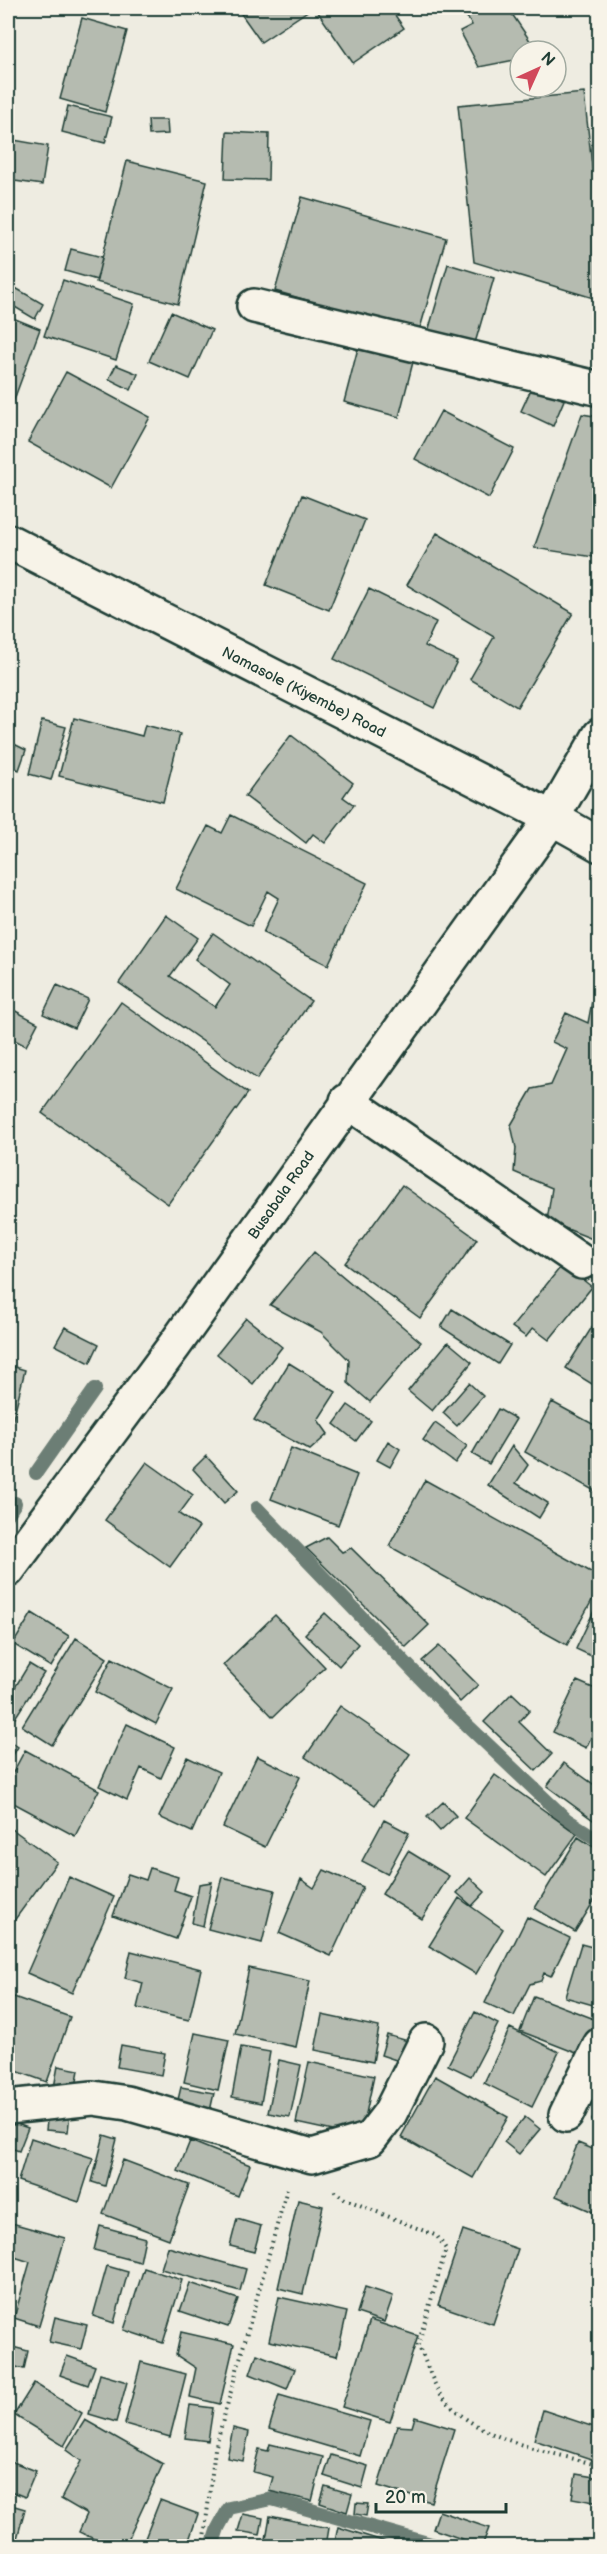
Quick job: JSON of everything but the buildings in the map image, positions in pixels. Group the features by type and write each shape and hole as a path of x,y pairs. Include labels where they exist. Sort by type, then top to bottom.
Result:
{"street":[{"path":"254,306 600,389"},
{"name":"Namasole (Kiyembe) Road","path":"8,541 552,818 600,845"},
{"name":"Busabala Road","path":"8,1570 174,1346 347,1101 552,818 600,735"},
{"path":"347,1101 582,1262"},
{"path":"8,2107 93,2098 127,2103 304,2153 370,2139 390,2113 426,2041"},
{"path":"566,2115 600,2045"}],"path":[{"path":"304,2153 326,2186 345,2199 437,2236 446,2249 418,2345 441,2395 469,2423 501,2436 600,2466"},
{"path":"203,2547 215,2449 304,2153"}],"waterway":[{"path":"36,1473 95,1389"},
{"path":"8,1514 15,1503"},
{"path":"257,1508 447,1706 567,1820 600,1841"},
{"path":"212,2546 218,2528 229,2508 272,2499 438,2546"}]}
